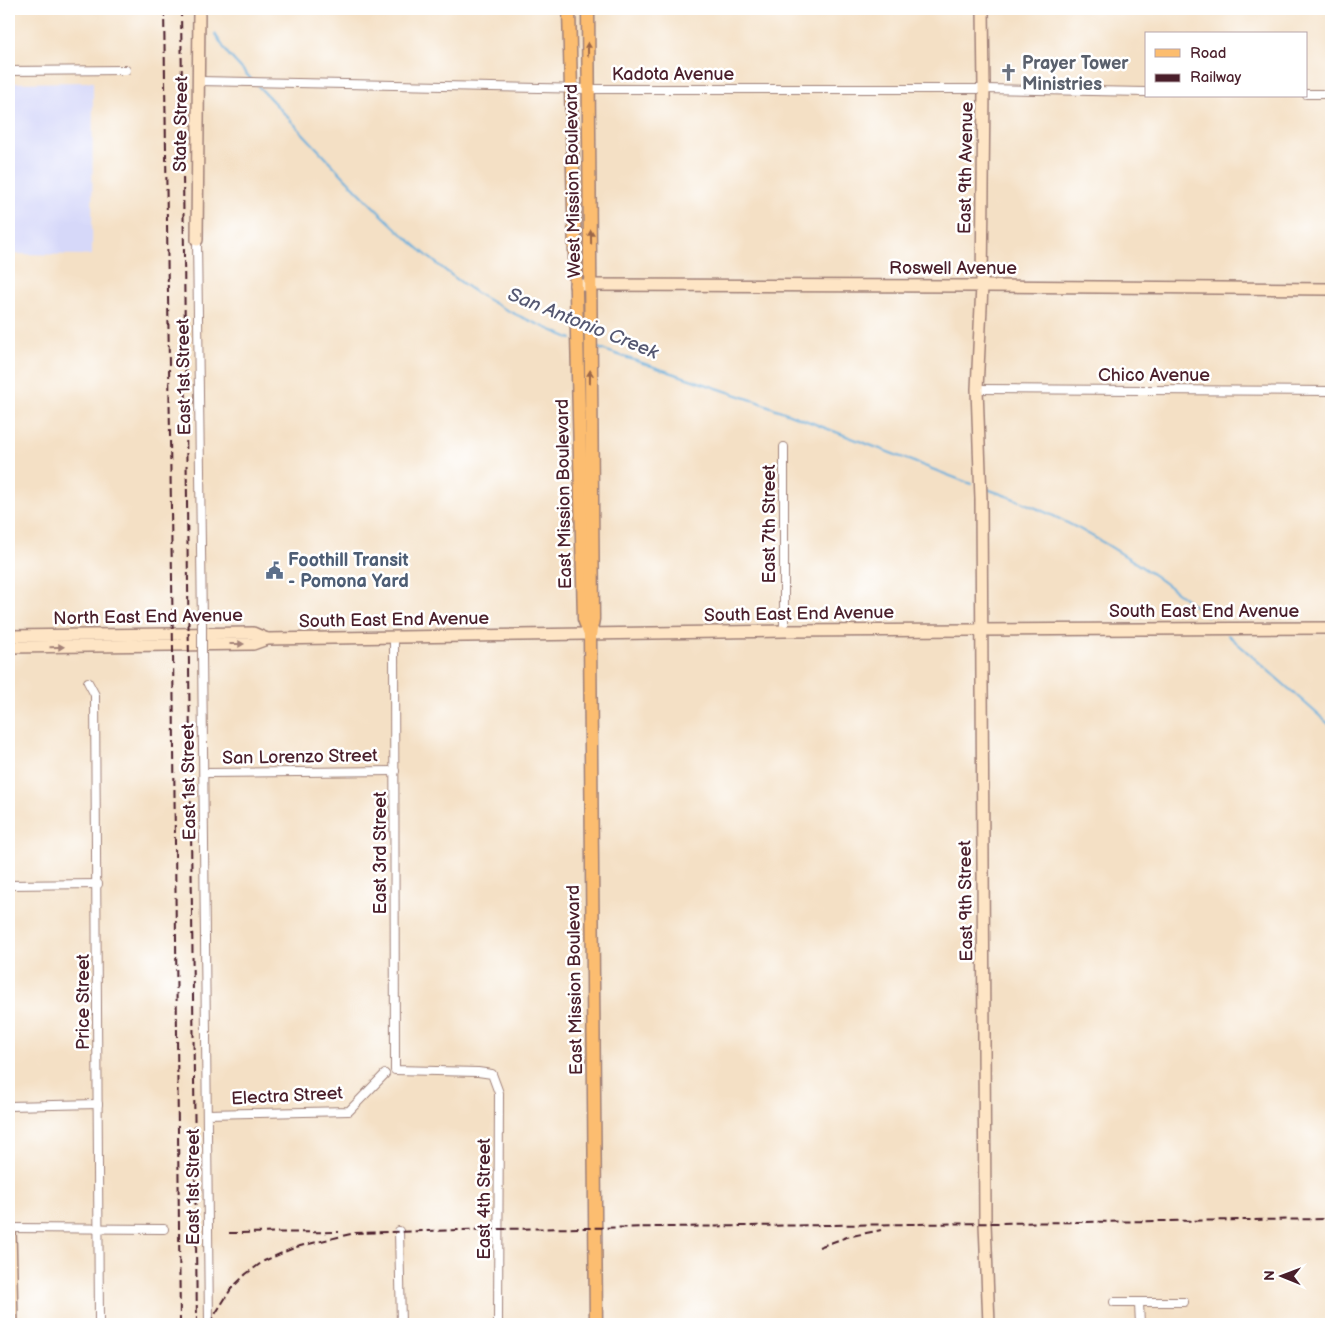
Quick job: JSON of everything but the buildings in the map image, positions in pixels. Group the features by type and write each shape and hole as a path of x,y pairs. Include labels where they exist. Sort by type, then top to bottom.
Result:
{"main road":[{"path":"569,9 577,330 585,352"},
{"name":"West Mission Boulevard","path":"585,352 591,339 592,285 588,9"},
{"name":"East Mission Boulevard","path":"585,352 584,619 590,635 596,1324"}],"street":[{"name":"State Street","path":"197,240 199,215 196,119 199,81 199,9"},
{"name":"East 9th Avenue","path":"980,478 977,389 982,286 983,9"},
{"path":"9,71 126,70"},
{"name":"Kadota Avenue","path":"199,81 570,87 589,89 984,89 1145,92"},
{"path":"1308,94 1331,94"},
{"name":"East 1st Street","path":"197,240 209,1324"},
{"name":"Roswell Avenue","path":"575,285 982,286 1331,290"},
{"name":"Chico Avenue","path":"977,389 1331,391"},
{"name":"East 7th Street","path":"784,447 784,631"},
{"name":"East 9th Street","path":"980,478 985,1223 989,1324"},
{"name":"South East End Avenue","path":"267,639 784,631 1331,628"},
{"name":"North East End Avenue","path":"9,636 253,633 267,639"},
{"name":"East 3rd Street","path":"394,637 395,1070 492,1074"},
{"name":"North East End Avenue","path":"9,648 253,644 267,639"},
{"name":"Price Street","path":"88,682 95,695 98,884 99,1324"},
{"name":"San Lorenzo Street","path":"204,774 395,771"},
{"path":"9,885 98,884"},
{"name":"Electra Street","path":"207,1114 349,1111 385,1074"},
{"name":"East 4th Street","path":"492,1074 499,1093 498,1324"},
{"path":"9,1106 98,1104"},
{"path":"12,1324 10,1228 164,1229"},
{"path":"399,1231 401,1324"},
{"path":"1114,1302 1184,1302"},
{"path":"1139,1303 1140,1324"}],"shaded area":[{"path":"93,82 92,255 9,254 9,83"}],"waterway":[{"name":"San Antonio Creek","path":"215,34 228,54 251,79"},
{"name":"San Antonio Creek","path":"258,86 385,218 440,266 469,288 494,303 572,339"},
{"name":"San Antonio Creek","path":"595,347 758,402 971,484"},
{"name":"San Antonio Creek","path":"987,489 1046,513 1103,542 1157,577 1207,616"},
{"name":"San Antonio Creek","path":"1228,635 1331,726"}],"railway":[{"path":"164,9 180,1324"},
{"path":"181,9 197,1324"},
{"path":"209,1324 231,1289 246,1274 264,1261 296,1247 355,1233 498,1229 1331,1219"},
{"path":"819,1247 847,1237 881,1230"},
{"path":"229,1233 339,1232"}],"place":[{"name":"Prayer Tower Ministries","path":"1008,73"},
{"name":"Foothill Transit - Pomona Yard","path":"274,570"}]}
